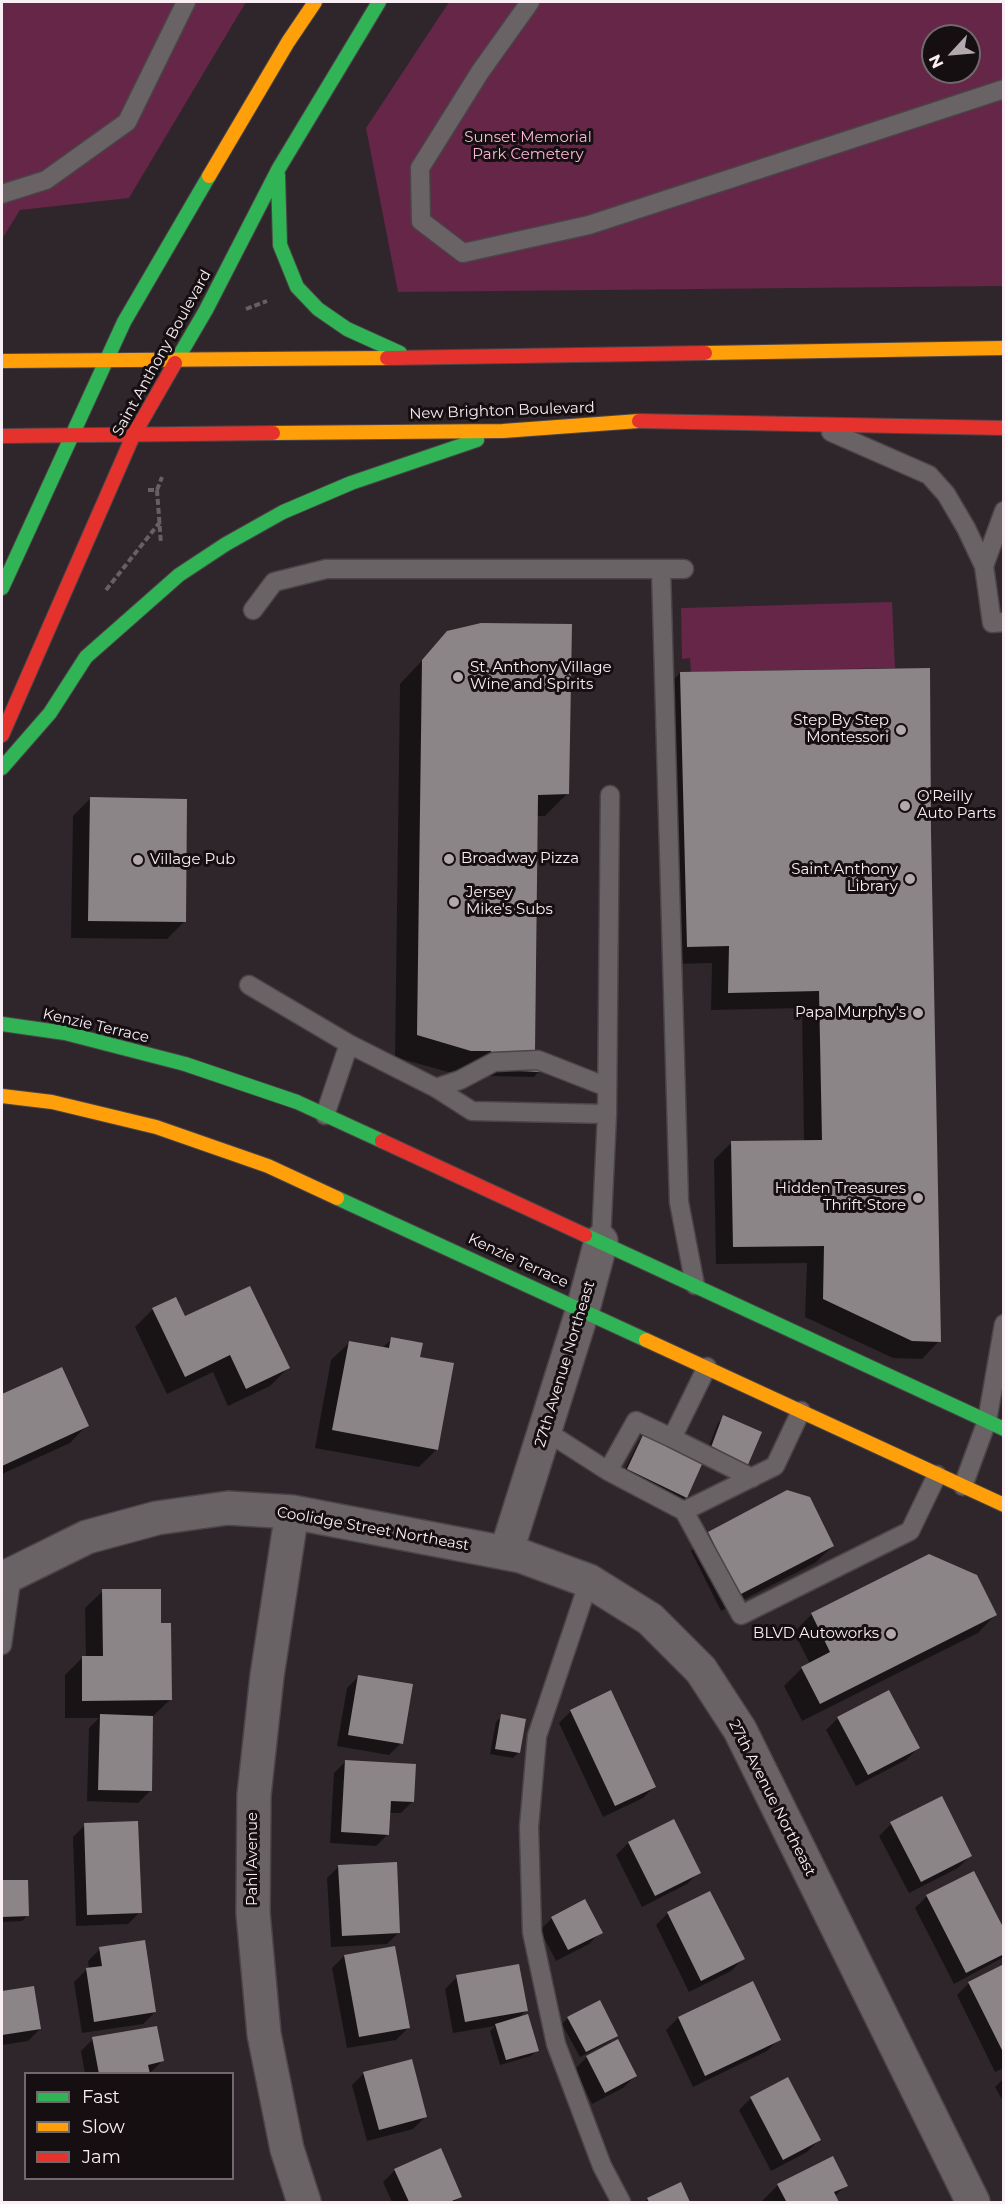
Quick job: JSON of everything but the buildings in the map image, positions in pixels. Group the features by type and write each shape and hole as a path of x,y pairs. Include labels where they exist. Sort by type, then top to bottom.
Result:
{"main road":[{"path":"2,588 124,322 288,42 315,2"},
{"name":"Saint Anthony Boulevard","path":"2,735 133,436 206,310 279,168 379,2"},
{"path":"279,168 280,245 297,287 318,309 346,329 410,357"},
{"path":"2,361 178,361 1004,348"},
{"name":"New Brighton Boulevard","path":"2,436 503,431 637,421 1004,428"},
{"path":"2,768 50,713 86,657 179,575 226,544 283,512 351,483 503,431"},
{"name":"Kenzie Terrace","path":"2,1024 65,1033 185,1064 297,1102 995,1425"},
{"name":"Kenzie Terrace","path":"2,1096 52,1102 156,1127 268,1166 1004,1505"},
{"path":"22,1113 52,1102"}],"street":[{"name":"27th Avenue Northeast","path":"601,1241 506,1553 589,1581 651,1619 701,1670 740,1730 973,2202"},
{"name":"Coolidge Street Northeast","path":"7,1577 87,1537 157,1518 228,1508 292,1512 506,1553"},
{"name":"Pahl Avenue","path":"292,1512 267,1676 254,1795 253,1914 264,2034 287,2149 304,2202"}],"lane":[{"path":"2,194 46,180 127,122 186,2"},
{"path":"530,2 480,72 420,168 421,221 463,253 589,225 1004,89"},
{"path":"815,425 929,475 946,494 966,528 984,566 998,622"},
{"path":"984,566 1004,512"},
{"path":"253,610 274,582 326,569 684,569"},
{"path":"662,569 679,1202 695,1285"},
{"path":"601,1241 608,1088 610,795"},
{"path":"249,985 349,1044 436,1088 472,1111 607,1114"},
{"path":"325,1115 349,1044"},
{"path":"436,1088 460,1080 494,1062 538,1060 608,1088"},
{"path":"963,1486 995,1425 1004,1324"},
{"path":"672,1438 707,1367"},
{"path":"684,1511 775,1466 801,1411"},
{"path":"608,1471 636,1421 752,1478"},
{"path":"544,1430 608,1471 684,1511 741,1616 910,1531 937,1474"},
{"path":"2,1645 7,1577"},
{"path":"589,1581 537,1736 529,1827 532,1932 556,2044 602,2166 621,2202"}],"path":[{"path":"238,313 275,298"},
{"path":"162,477 157,490 162,553"},
{"path":"141,489 157,490"},
{"path":"101,596 160,522"}],"green space":[{"path":"2,2 246,2 129,198 20,210 2,239"},
{"name":"Sunset Memorial Park Cemetery","path":"449,2 1003,2 1003,286 398,292 366,128"},
{"path":"892,602 895,668 691,672 690,658 682,659 681,608"}],"traffic: fast":[{"path":"175,363 206,310 279,168 379,2"},
{"path":"278,175 280,245 297,287 318,309 347,329 400,353"},
{"path":"2,588 124,322 209,176"},
{"path":"2,768 50,713 86,657 179,575 226,544 283,512 351,483 477,440"},
{"path":"2,1024 65,1033 185,1064 297,1102 382,1141"},
{"path":"337,1198 646,1340"},
{"path":"585,1235 1004,1429"}],"traffic: slow":[{"path":"209,176 288,42 315,2"},
{"path":"705,353 1004,348"},
{"path":"2,361 387,358"},
{"path":"273,433 503,431 639,421"},
{"path":"2,1096 52,1102 156,1127 268,1166 337,1198"},
{"path":"646,1340 1004,1505"}],"traffic: jam":[{"path":"387,358 705,353"},
{"path":"2,735 133,436 175,363"},
{"path":"639,421 1004,428"},
{"path":"2,436 273,433"},
{"path":"382,1141 585,1235"}],"place":[{"name":"St. Anthony Village Wine and Spirits","path":"458,677"},
{"name":"Step By Step Montessori","path":"901,730"},
{"name":"O'Reilly Auto Parts","path":"905,806"},
{"name":"Broadway Pizza","path":"449,859"},
{"name":"Village Pub","path":"138,860"},
{"name":"Saint Anthony Library","path":"910,879"},
{"name":"Jersey Mike's Subs","path":"454,902"},
{"name":"Papa Murphy's","path":"918,1013"},
{"name":"Hidden Treasures Thrift Store","path":"918,1198"},
{"name":"BLVD Autoworks","path":"891,1634"}]}
